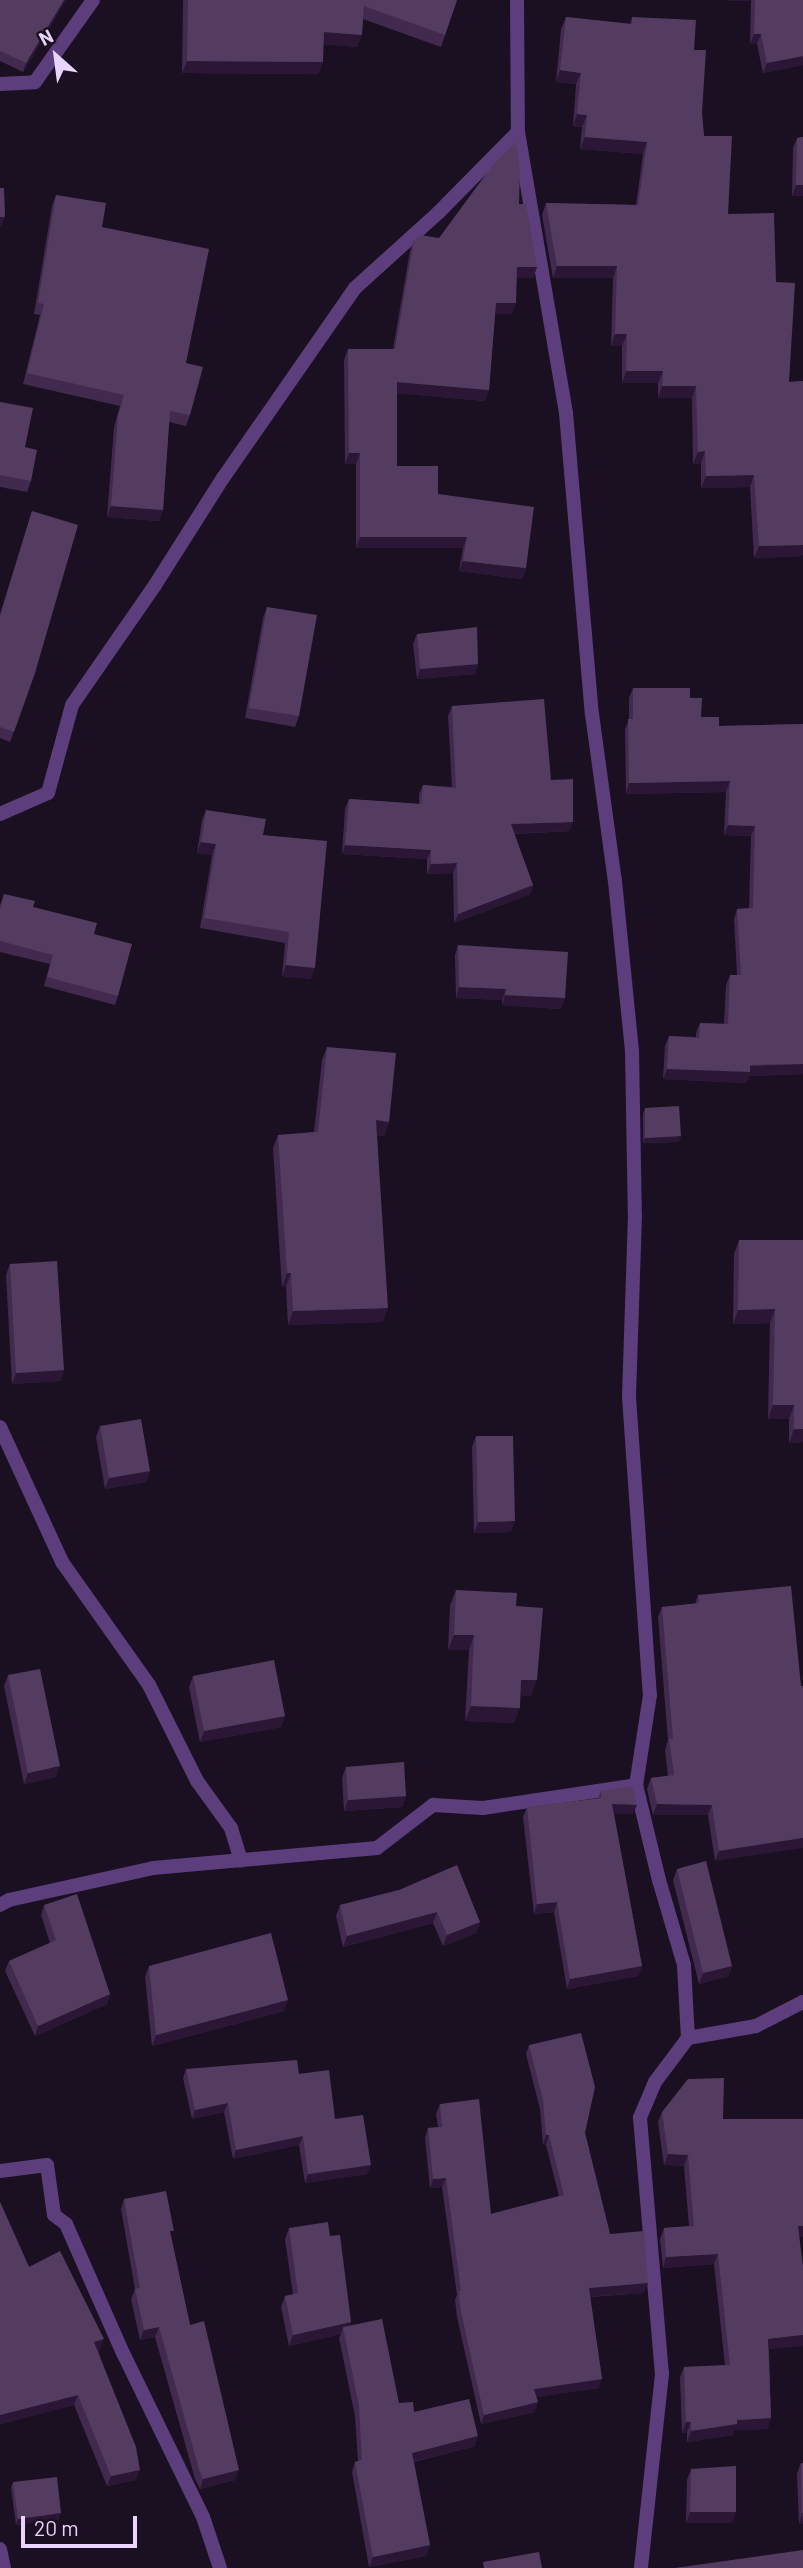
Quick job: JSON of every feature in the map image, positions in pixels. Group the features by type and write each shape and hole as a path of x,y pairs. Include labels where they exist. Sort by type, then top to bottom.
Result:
{"street":[{"path":"0,84 35,82 93,0"},
{"path":"517,0 518,132 566,413 592,713 615,881 632,1051 635,1215 629,1397 650,1695 636,1785 659,1880 684,1965 688,2038 655,2082 640,2118 662,2374 641,2568"},
{"path":"0,814 48,793 72,705 155,585 223,478 355,288 438,213 518,132"},
{"path":"0,1427 62,1562 149,1685 197,1781 231,1828 242,1860"},
{"path":"0,1905 9,1900 153,1868 377,1848 433,1805 483,1808 636,1785"},
{"path":"688,2038 756,2026 803,2002"},
{"path":"0,2171 47,2165 54,2215 66,2224 203,2517 220,2568"},
{"path":"0,2549 4,2568"}],"building":[{"path":"0,0 64,0 26,63 0,51"},
{"path":"188,0 457,0 445,35 364,6 362,35 324,32 323,62 187,61"},
{"path":"755,0 803,0 803,56 767,63 761,34 754,34"},
{"path":"566,17 632,24 632,17 696,20 694,50 706,50 702,112 704,136 732,136 728,214 774,213 776,282 795,283 789,382 803,381 803,545 759,546 754,475 706,476 705,451 698,452 696,386 662,386 663,371 626,371 627,334 615,334 617,266 557,266 546,203 638,205 647,142 585,137 587,115 577,114 581,73 560,70"},
{"path":"803,137 803,185 796,185 797,138"},
{"path":"516,142 520,169 519,204 526,204 537,267 517,267 516,303 496,303 489,390 397,382 397,466 438,466 438,494 534,507 526,568 463,561 467,537 360,537 360,453 349,453 348,349 395,349 414,240 420,235 439,238 492,166"},
{"path":"0,188 4,188 5,217 0,217"},
{"path":"56,195 106,203 102,227 209,249 186,363 203,367 190,415 170,411 163,510 111,506 118,416 124,395 27,373 44,304 38,303"},
{"path":"0,402 33,408 25,447 37,450 31,481 0,475"},
{"path":"32,511 78,525 35,673 14,732 0,727 0,616"},
{"path":"267,607 317,615 299,716 249,708"},
{"path":"477,627 478,664 420,669 417,634"},
{"path":"633,688 690,688 690,698 702,698 701,717 719,717 719,726 803,724 803,1064 750,1065 750,1072 667,1069 669,1036 699,1038 700,1023 728,1024 730,975 741,975 737,909 753,908 755,826 728,825 730,781 629,783 628,719 633,719"},
{"path":"544,699 551,780 573,779 573,822 511,824 533,885 458,914 457,863 431,864 431,850 345,845 349,799 421,804 423,785 456,788 452,706"},
{"path":"206,810 266,819 263,835 327,841 315,968 286,965 289,932 204,918 216,844 201,842"},
{"path":"4,894 35,901 33,907 97,923 94,934 132,944 118,996 47,977 53,955 0,941 0,909"},
{"path":"458,945 568,952 565,998 505,995 506,989 459,987"},
{"path":"327,1047 396,1053 389,1122 376,1120 388,1308 293,1311 291,1273 287,1273 278,1135 318,1132"},
{"path":"679,1106 681,1136 645,1138 645,1108"},
{"path":"739,1240 803,1240 803,1429 794,1429 794,1405 773,1405 775,1309 738,1310"},
{"path":"57,1261 64,1370 16,1373 10,1264"},
{"path":"141,1419 150,1471 109,1478 100,1426"},
{"path":"476,1436 513,1436 515,1521 478,1522"},
{"path":"791,1586 803,1686 803,1838 719,1851 712,1805 657,1804 651,1778 674,1775 669,1739 673,1739 662,1607 699,1603 698,1595"},
{"path":"456,1590 517,1593 516,1606 543,1608 537,1680 521,1680 520,1708 471,1706 474,1635 454,1635"},
{"path":"274,1660 285,1716 204,1731 193,1676"},
{"path":"40,1669 60,1766 28,1773 8,1675"},
{"path":"404,1762 406,1796 348,1800 346,1767"},
{"path":"632,1786 637,1805 612,1804 642,1966 570,1979 557,1902 537,1904 527,1807 601,1798 601,1791"},
{"path":"706,1861 732,1966 703,1973 677,1869"},
{"path":"457,1865 480,1922 447,1935 437,1912 347,1936 340,1905 399,1890"},
{"path":"77,1894 110,1994 38,2026 9,1961 56,1940 44,1905"},
{"path":"271,1933 288,2000 156,2035 149,1966"},
{"path":"581,2033 595,2087 585,2133 610,2234 644,2231 648,2283 589,2288 602,2379 534,2389 538,2402 484,2415 460,2307 461,2291 446,2178 433,2179 428,2128 442,2127 440,2104 479,2099 491,2214 564,2195 549,2135 546,2135 543,2100 529,2045"},
{"path":"297,2060 299,2074 329,2070 335,2119 363,2115 371,2165 308,2174 303,2136 236,2150 228,2103 195,2110 186,2069"},
{"path":"724,2078 723,2119 803,2119 803,2226 798,2226 803,2267 803,2335 768,2339 771,2418 737,2420 737,2424 691,2431 691,2422 686,2422 684,2367 730,2365 718,2254 666,2257 664,2228 694,2226 688,2155 668,2154 662,2112 688,2079"},
{"path":"166,2191 174,2231 170,2231 190,2325 204,2321 239,2470 203,2479 159,2327 144,2330 135,2289 140,2288 124,2199"},
{"path":"0,2202 29,2267 60,2251 104,2339 94,2342 136,2447 140,2470 111,2476 78,2395 0,2415"},
{"path":"328,2222 330,2236 340,2235 351,2322 293,2335 285,2296 298,2293 289,2228"},
{"path":"382,2319 399,2403 413,2402 414,2412 469,2399 478,2436 412,2453 430,2545 373,2557 355,2462 362,2460 359,2406 343,2327"},
{"path":"803,2463 803,2513 802,2513"},
{"path":"736,2466 736,2512 690,2512 691,2469"},
{"path":"57,2477 61,2513 18,2519 13,2482"},
{"path":"803,2550 803,2568 675,2568"},
{"path":"539,2552 542,2568 484,2568 483,2562"}]}
